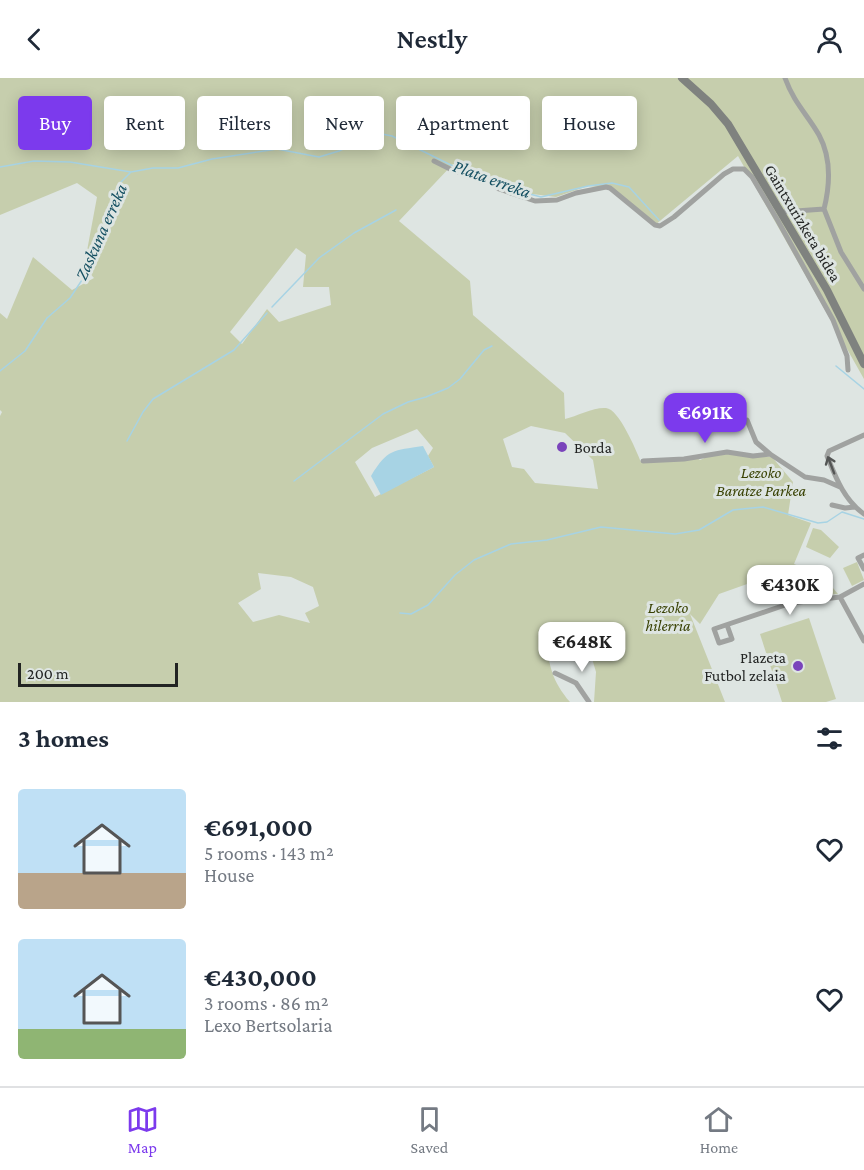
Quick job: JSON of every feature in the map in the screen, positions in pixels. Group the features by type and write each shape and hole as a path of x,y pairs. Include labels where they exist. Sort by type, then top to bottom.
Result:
{"main road":[{"name":"Gaintxurizketa bidea","path":"682,78 711,104 728,124 827,290 864,364"}],"street":[{"path":"785,78 793,97 825,146 828,171 824,209 842,252 864,288"},
{"path":"434,161 454,171 477,175 499,189 535,201 556,200 576,193 610,188 655,225 660,226 674,217 724,174 733,169 744,169 752,177 778,220 833,320 848,356 848,370"},
{"path":"782,212 824,209"},
{"path":"747,420 756,442 770,454 805,477 824,480 840,487"},
{"path":"864,435 833,450 827,456 840,487 855,507 864,514"},
{"path":"643,461 684,459 727,452 753,456 770,454"},
{"path":"832,505 845,508 855,507"},
{"path":"864,555 858,558 864,569"},
{"path":"727,625 797,602 840,597 864,584"},
{"path":"840,597 864,640"},
{"path":"555,673 576,683 589,702"}],"green space":[{"path":"0,78 864,78 864,379 738,156 655,225 610,188 588,186 556,197 509,191 453,164 399,221 470,281 473,315 564,393 565,419 596,409 611,410 626,431 641,462 697,458 700,460 716,453 772,457 793,482 788,515 811,523 794,564 823,576 838,594 808,596 784,571 719,594 700,624 690,614 725,702 594,702 596,672 585,635 574,622 546,639 552,673 570,702 0,702 0,416 2,412 0,410 0,313 7,319 33,257 72,290 94,278 84,267 97,197 77,183 0,215","holes":["296,248 306,255 303,287 329,287 331,305 279,322 267,309 242,344 230,332","531,426 565,433 593,460 598,489 535,483 524,469 512,467 503,439","417,429 433,448 428,456 434,467 375,497 355,462 372,448","258,573 291,577 313,587 319,606 305,613 310,623 279,615 253,622 238,603 261,589"]},
{"path":"813,528 821,530 839,547 830,558 806,547"},
{"path":"857,562 864,580 852,586 843,568"},
{"name":"Plazeta Futbol zelaia","path":"809,618 836,699 826,702 782,702 760,634"}],"water":[{"path":"423,446 434,467 381,495 371,476 382,460 392,452"}],"waterway":[{"name":"Plata erreka","path":"0,167 34,161 70,162 131,172 153,168 178,168 212,159 277,149 319,157 339,151 377,133 392,136 457,168 476,173"},
{"name":"Zaskuna erreka","path":"0,371 25,351 47,318 70,298 90,268 121,182 130,173"},
{"name":"Plata erreka","path":"484,175 515,190 541,197 612,183 629,187 659,220"},
{"path":"272,307 319,258 354,233 396,210"},
{"path":"127,441 153,399 234,350 267,313"},
{"path":"294,481 383,414 408,402 448,388 460,379 484,350 492,346"},
{"path":"836,366 864,389"},
{"path":"400,613 411,614 428,605 455,575 474,560 511,544 547,540 601,527 675,534 699,530 733,510 763,507 818,523 827,522 842,512 864,519"}],"place":[{"name":"Borda","path":"562,447"},
{"name":"Plazeta Futbol zelaia","path":"798,666"}],"park label":[{"name":"Lezoko Baratze Parkea","path":"761,481"},
{"name":"Lezoko hilerria","path":"668,616"}]}
